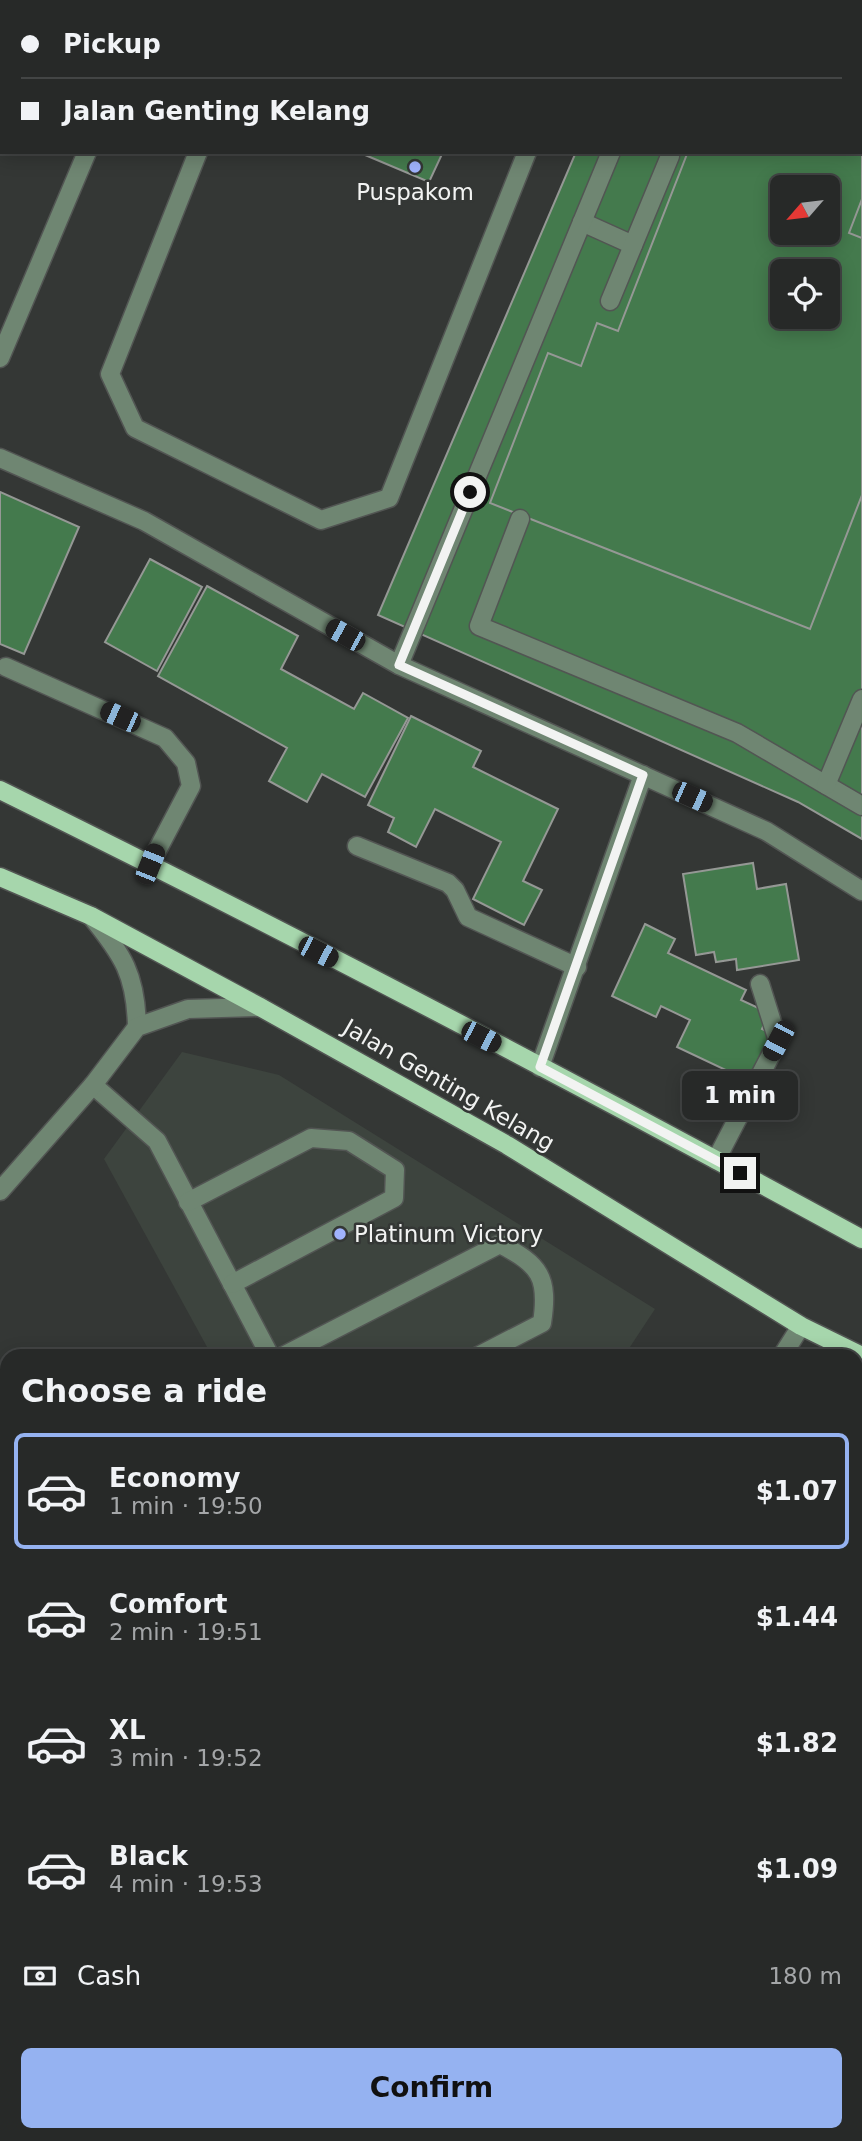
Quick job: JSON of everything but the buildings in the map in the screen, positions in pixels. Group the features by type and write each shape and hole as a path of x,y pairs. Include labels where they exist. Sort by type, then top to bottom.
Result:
{"main road":[{"path":"0,790 150,864 540,1067 862,1240"},
{"name":"Jalan Genting Kelang","path":"0,877 91,916 507,1144 801,1326 848,1349"}],"street":[{"path":"0,358 86,154"},
{"path":"197,154 110,374 135,428 321,520 388,498 526,154"},
{"path":"399,665 610,154"},
{"path":"610,301 670,156"},
{"path":"582,222 633,245"},
{"path":"0,458 144,521 399,665 766,831 862,891"},
{"path":"520,520 479,626 737,733 862,806"},
{"path":"6,667 165,737 186,763 191,786 150,864"},
{"path":"825,785 862,699"},
{"path":"540,1067 643,775"},
{"path":"357,846 448,883 455,890 468,916 577,967"},
{"path":"91,916 116,947 131,974 136,994 138,1027"},
{"path":"716,1160 778,1041 760,984"},
{"path":"0,1191 93,1085 138,1027 188,1009 260,1007"},
{"path":"93,1085 157,1141 266,1349"},
{"path":"188,1202 311,1138 349,1142 395,1170 394,1198 232,1284"},
{"path":"297,1349 500,1244 529,1259 547,1291 542,1323 492,1349"},
{"path":"786,1349 801,1326"}],"shaded area":[{"name":"Platinum Victory","path":"182,1052 279,1075 655,1309 629,1349 208,1349 104,1159"}],"place":[{"name":"Puspakom","path":"415,167"},
{"name":"Platinum Victory","path":"340,1234"}],"route":[{"path":"470,492 399,665 643,775 540,1067 740,1173"}]}
